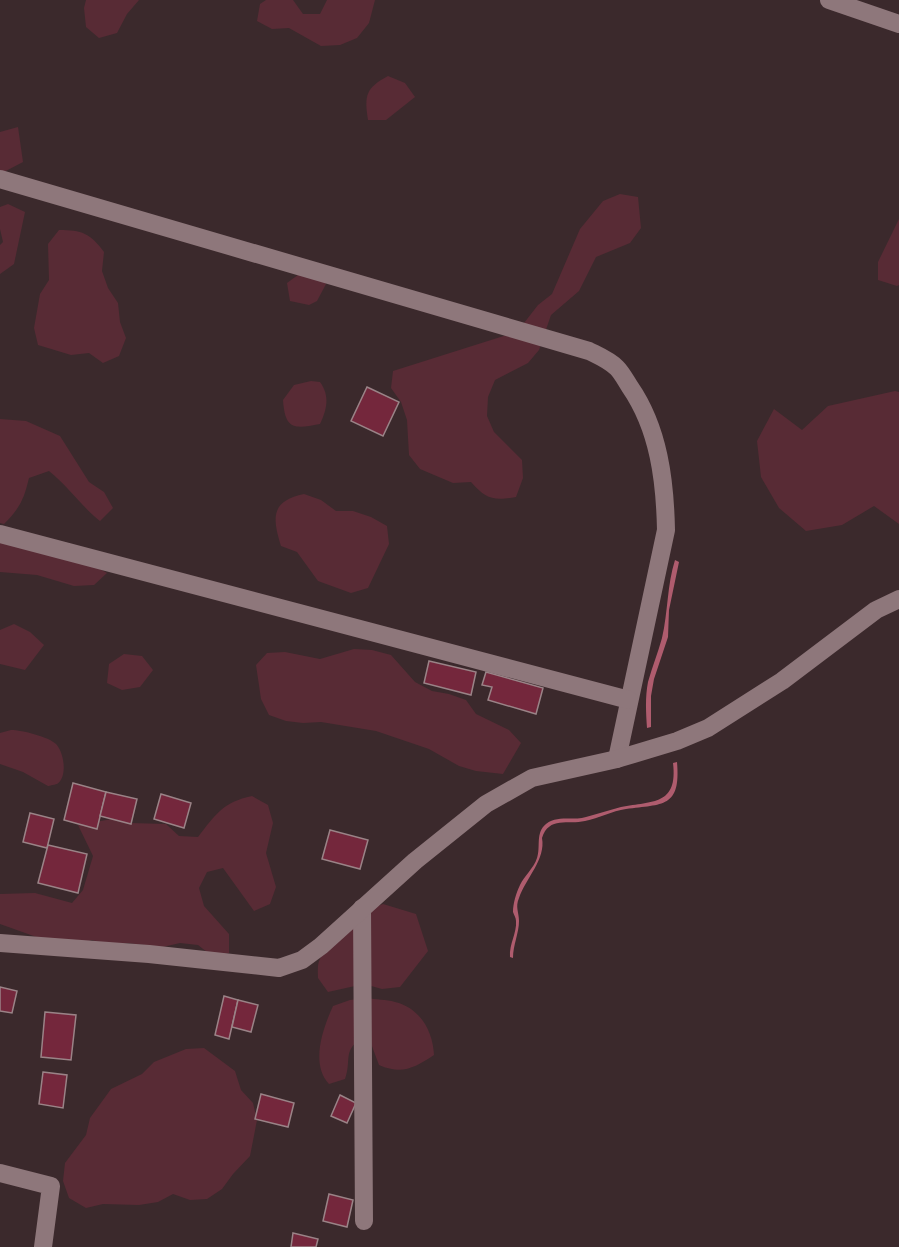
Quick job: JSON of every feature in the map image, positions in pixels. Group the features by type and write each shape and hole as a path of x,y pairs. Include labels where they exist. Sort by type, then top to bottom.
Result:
{"street":[{"path":"829,0 899,24"},
{"path":"0,179 589,351 604,358 618,369 642,404 656,442 665,498 666,530 617,759"},
{"path":"0,534 629,700"},
{"path":"0,943 149,954 279,968 302,960 321,946 415,861 486,804 532,778 617,759 677,741 708,728 782,681 876,610 899,599"},
{"path":"362,908 364,1221"},
{"path":"0,1173 51,1186 43,1247"}],"shaded area":[{"path":"86,0 139,0 127,14 117,33 99,38 86,27 84,8"},
{"path":"266,0 293,0 303,14 320,14 327,0 375,0 369,23 357,38 340,45 321,46 289,28 272,29 257,21 260,4"},
{"path":"388,76 405,83 415,97 386,120 368,120 366,104 368,93 375,84"},
{"path":"18,127 23,162 0,174 0,132"},
{"path":"620,194 638,197 641,228 630,243 596,257 579,291 551,315 539,350 528,363 495,380 488,397 487,416 494,432 522,460 523,478 516,497 501,499 490,497 471,482 453,483 420,469 409,455 407,420 401,402 391,388 393,371 510,334 552,294 580,229 603,201"},
{"path":"8,204 25,212 14,264 0,274 0,245 3,242 0,229 0,207"},
{"path":"899,219 899,285 897,286 878,280 878,262"},
{"path":"59,230 85,234 104,252 102,271 108,288 118,303 120,322 126,338 119,356 103,363 89,353 71,355 38,345 34,328 40,294 49,280 48,244"},
{"path":"302,272 320,275 326,284 317,301 309,305 290,301 287,283"},
{"path":"311,381 320,382 323,387 326,408 320,424 297,427 286,417 283,400 294,385"},
{"path":"899,392 899,524 874,506 842,525 806,531 779,508 761,477 757,441 774,409 802,430 828,406"},
{"path":"0,419 26,421 60,436 89,482 104,492 113,508 100,521 49,471 29,478 18,508 4,524 0,523"},
{"path":"304,494 321,500 336,511 353,511 387,526 389,544 368,588 351,593 318,581 297,552 281,546 276,527 277,512 285,501"},
{"path":"0,542 89,563 107,573 94,585 74,586 37,575 0,572"},
{"path":"675,560 679,562 669,610 668,637 654,679 651,696 651,727 647,728 647,688 662,638 670,579"},
{"path":"14,624 30,632 44,645 25,670 0,664 0,630"},
{"path":"354,649 372,650 391,655 415,682 432,691 466,700 476,714 509,730 521,743 503,774 476,771 459,766 429,749 376,731 321,722 286,721 269,715 261,699 256,665 267,653 285,652 320,659"},
{"path":"124,654 142,656 153,670 140,687 122,690 107,683 109,664"},
{"path":"11,730 35,734 56,744 64,764 63,776 57,784 48,786 23,772 0,764 0,733"},
{"path":"677,762 676,788 667,801 621,810 585,821 554,824 545,831 538,861 518,901 519,926 513,958 510,957 516,925 513,912 515,898 537,858 539,836 546,824 555,820 581,818 621,807 653,802 667,794 674,777 673,763"},
{"path":"252,796 268,805 273,823 266,853 276,887 270,904 254,911 223,868 207,872 199,888 204,906 229,934 229,953 212,956 198,945 180,943 163,947 127,943 109,945 92,940 75,945 56,944 0,924 0,894 35,893 72,903 83,890 93,856 78,825 112,819 130,823 166,824 179,836 198,837 220,810"},
{"path":"383,904 416,914 428,951 400,987 382,989 364,984 328,992 318,978 318,963 325,949 338,932 354,918"},
{"path":"367,998 392,1001 412,1009 428,1029 434,1055 408,1069 387,1068 379,1065 370,1041 362,1038 352,1047 345,1079 329,1084 323,1076 319,1056 322,1035 333,1006 350,1000"},
{"path":"204,1048 235,1071 241,1090 253,1103 257,1120 250,1156 222,1189 207,1199 190,1200 173,1194 158,1202 139,1205 103,1204 86,1208 69,1198 63,1181 65,1163 86,1135 90,1118 111,1089 142,1074 154,1062 186,1049"}],"building":[{"path":"367,387 399,402 383,436 351,421"},
{"path":"429,661 476,672 471,695 424,683"},
{"path":"486,672 543,688 536,714 488,700 492,687 482,685"},
{"path":"73,783 106,792 97,829 64,820"},
{"path":"106,792 137,799 131,824 100,816"},
{"path":"161,794 191,803 184,828 154,819"},
{"path":"30,813 54,819 47,848 23,842"},
{"path":"330,830 368,840 360,869 322,859"},
{"path":"48,845 87,854 78,893 38,883"},
{"path":"0,987 17,991 12,1013 0,1011"},
{"path":"224,996 238,1000 229,1039 215,1035"},
{"path":"238,1000 258,1005 251,1032 232,1027"},
{"path":"45,1012 76,1015 71,1060 41,1057"},
{"path":"43,1072 67,1075 63,1108 39,1104"},
{"path":"261,1094 294,1103 288,1127 255,1119"},
{"path":"340,1095 356,1103 347,1123 331,1116"},
{"path":"329,1194 353,1200 347,1227 323,1221"},
{"path":"293,1233 318,1239 316,1247 291,1247"}]}
